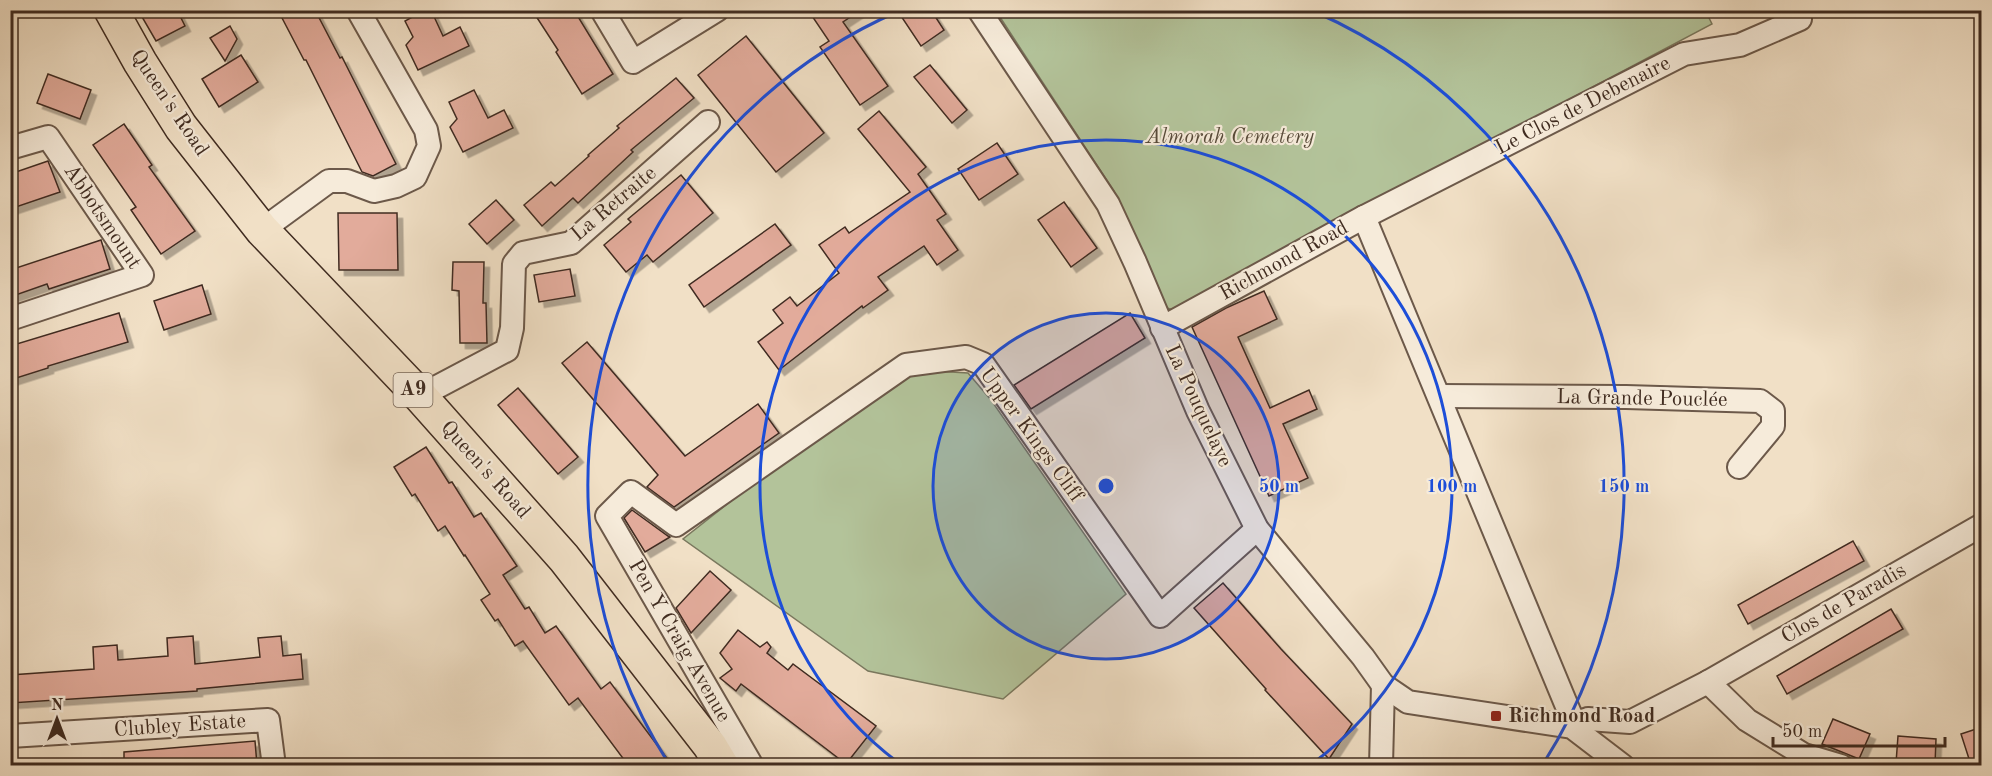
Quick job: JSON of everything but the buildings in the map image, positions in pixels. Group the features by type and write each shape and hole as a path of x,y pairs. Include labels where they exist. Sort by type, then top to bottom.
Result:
{"main road":[{"name":"Queen's Road","path":"111,10 140,62 181,127 262,230 420,396 564,558 710,746 722,765"}],"street":[{"path":"262,230 329,181 347,181 374,191 396,186 415,177 429,146 426,130 358,10"},
{"path":"602,10 633,62 717,10"},
{"name":"La Pouquelaye","path":"979,10 1108,204 1198,411 1257,529 1363,657 1383,685 1408,702 1572,728 1623,765"},
{"name":"Le Clos de Debenaire","path":"1364,217 1684,54 1740,45 1800,19 1797,10"},
{"name":"La Retraite","path":"420,396 507,350 512,328 514,264 522,254 571,243 708,122"},
{"name":"Abbotsmount","path":"10,148 48,137 142,275 10,319"},
{"name":"Richmond Road","path":"1162,328 1364,217 1571,716 1572,728"},
{"name":"Upper Kings Cliff","path":"607,516 631,492 676,525 906,365 966,357 983,364 1160,616 1257,529"},
{"name":"La Grande Pouclée","path":"1439,396 1626,397 1760,402 1773,411 1773,426 1739,467"},
{"name":"Pen Y Craig Avenue","path":"607,516 752,765"},
{"name":"Clos de Paradis","path":"1572,728 1588,719 1630,723 1708,682 1982,525"},
{"path":"1708,682 1747,720 1804,755 1841,765"},
{"path":"1381,765 1383,685"},
{"name":"Clubley Estate","path":"10,736 268,720 274,765"}],"green space":[{"name":"Almorah Cemetery","path":"1705,10 1712,24 1356,212 1176,311 1167,308 1114,191 996,11"},
{"path":"934,371 968,373 991,400 1126,594 1003,699 868,671 683,539 760,478 904,378"}],"place":[{"name":"Richmond Road","path":"1496,716"}]}
